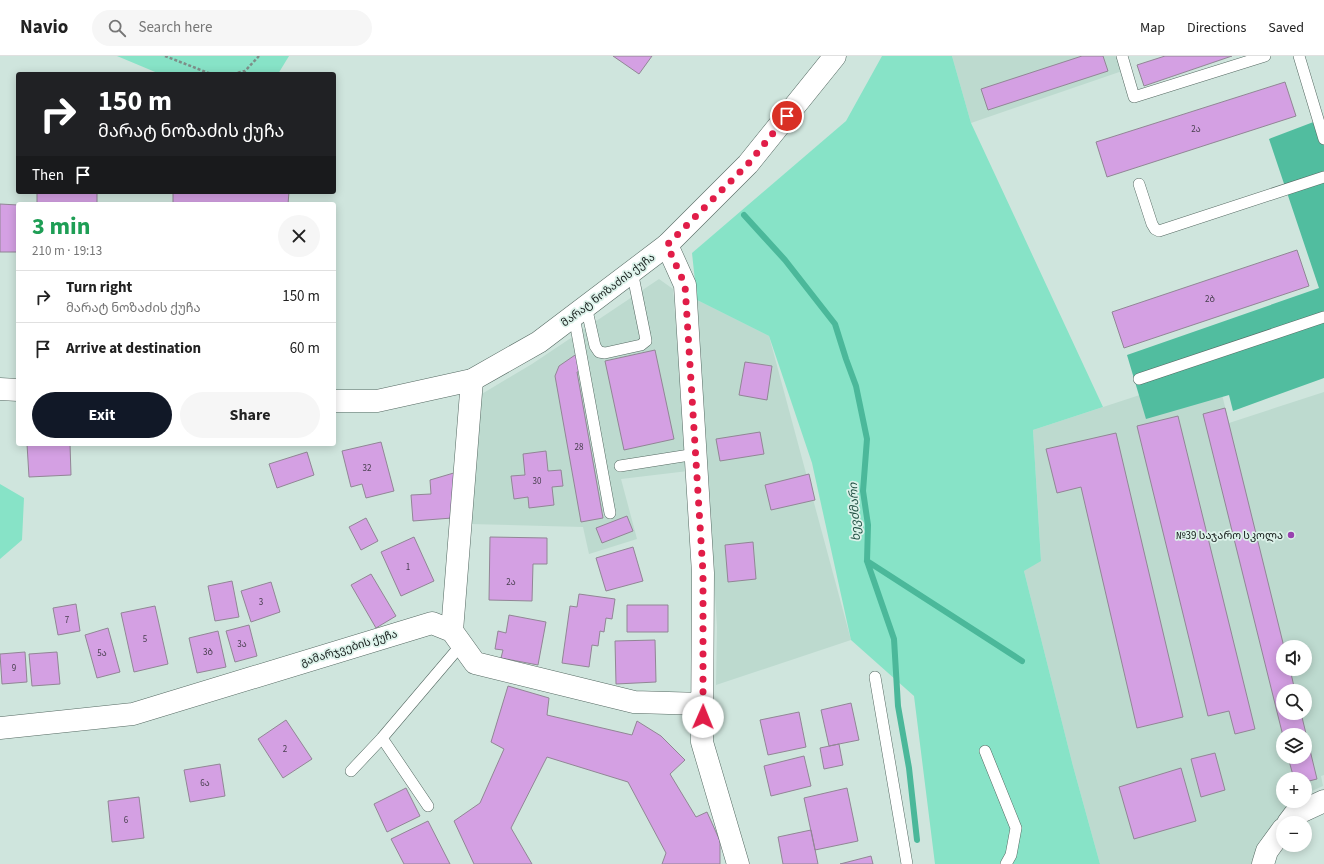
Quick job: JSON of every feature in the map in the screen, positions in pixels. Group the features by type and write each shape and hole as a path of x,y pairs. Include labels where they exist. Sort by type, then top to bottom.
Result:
{"street":[{"name":"მარატ ნოზაძის ქუჩა","path":"336,401 377,401 472,380 539,342 667,245 748,164 835,56"},
{"path":"667,245 685,285 703,573 702,742 738,864"},
{"path":"472,380 456,638 475,663 634,702 703,704"},
{"path":"0,389 16,390"},
{"name":"გამარჯვების ქუჩა","path":"0,728 133,714 432,623 456,638"},
{"path":"1299,816 1324,801"},
{"path":"1263,864 1267,851 1276,839"}],"lane":[{"path":"1122,56 1134,96 1265,56"},
{"path":"1299,56 1324,139"},
{"path":"1139,184 1152,224 1160,231 1324,176"},
{"path":"580,311 599,352 605,353 641,346 646,342 632,271"},
{"path":"580,311 610,513"},
{"path":"1139,379 1324,317"},
{"path":"620,466 696,454"},
{"path":"351,771 382,738 456,638"},
{"path":"875,677 907,864"},
{"path":"382,738 428,806"},
{"path":"985,751 1016,828 1011,855 1006,864"}],"path":[{"path":"165,56 206,72"},
{"path":"241,72 245,71 259,56"}],"shaded area":[{"path":"952,56 1127,56 1131,68 971,123"},
{"path":"659,279 673,289 688,471 621,479 637,539 589,554 583,527 469,524 480,395 532,364"},
{"path":"697,300 769,336 851,640 716,685 717,627"},
{"path":"1216,370 1229,423 1324,392 1324,775 1321,776 1323,786 1312,791 1312,772 1276,772 1276,808 1285,808 1280,816 1276,816 1276,823 1256,856 1255,864 1100,864 1073,766 1024,571 1041,560 1033,430"}],"green space":[{"path":"117,56 289,56 279,72 155,72"},
{"path":"882,56 952,56 971,123 1103,407 1033,430 1041,561 1024,571 1073,766 1100,864 935,864 914,696 851,640 812,463 769,336 697,300 692,253 846,121"},
{"path":"1324,118 1324,378 1233,411 1229,395 1146,419 1127,355 1319,288 1269,139"},
{"path":"0,484 24,498 22,540 0,559"}],"building":[{"path":"613,56 652,56 639,74"},
{"path":"1082,56 1103,56 1108,71 988,110 981,89"},
{"path":"1165,56 1232,56 1144,86 1137,65"},
{"path":"1285,82 1296,116 1107,177 1096,142"},
{"path":"37,194 97,194 97,202 37,202"},
{"path":"173,194 289,194 288,202 173,202"},
{"path":"0,204 16,205 16,252 0,252"},
{"path":"1297,250 1309,286 1124,348 1112,312"},
{"path":"655,350 674,439 624,450 605,361"},
{"path":"578,353 581,371 577,372 603,518 581,522 555,376 559,366"},
{"path":"745,362 772,366 767,400 739,395"},
{"path":"1225,408 1282,640 1276,640 1276,676 1292,676 1293,684 1276,684 1276,708 1203,414"},
{"path":"1178,416 1255,729 1235,734 1229,711 1208,716 1137,426"},
{"path":"760,432 764,454 720,461 716,439"},
{"path":"1116,433 1183,717 1137,728 1081,487 1057,493 1046,449"},
{"path":"381,442 394,491 366,498 362,484 351,487 342,451"},
{"path":"27,446 70,446 71,475 29,477"},
{"path":"546,451 548,471 561,470 563,486 552,487 554,505 529,508 528,497 514,499 511,476 525,475 523,454"},
{"path":"307,452 314,475 277,488 269,464"},
{"path":"457,472 452,518 413,521 411,495 431,494 430,480"},
{"path":"809,474 815,500 771,510 765,485"},
{"path":"627,516 633,531 602,543 596,528"},
{"path":"366,518 378,541 361,550 349,527"},
{"path":"414,537 434,581 401,596 381,552"},
{"path":"490,537 547,538 547,564 533,564 532,601 489,600"},
{"path":"753,542 756,579 728,582 725,545"},
{"path":"633,547 643,581 606,591 596,558"},
{"path":"371,574 396,616 376,628 351,585"},
{"path":"232,581 239,617 215,621 208,586"},
{"path":"271,582 280,612 251,622 241,591"},
{"path":"579,594 615,599 612,619 606,618 604,632 600,631 598,646 592,645 589,667 562,663 570,606 577,607"},
{"path":"76,604 80,631 58,635 53,608"},
{"path":"627,605 668,605 668,632 627,632"},
{"path":"155,606 168,664 134,672 121,613"},
{"path":"509,615 546,622 538,665 501,658 503,650 495,649 498,631 506,633"},
{"path":"249,625 257,656 235,662 226,631"},
{"path":"108,628 120,672 97,678 85,635"},
{"path":"218,631 226,667 197,673 189,638"},
{"path":"655,640 656,682 616,684 615,641"},
{"path":"25,652 27,682 2,684 0,654"},
{"path":"57,652 60,684 32,686 29,654"},
{"path":"508,686 549,698 547,715 632,735 637,721 661,736 685,760 670,774 696,817 707,812 720,841 720,864 662,864 666,853 628,782 547,757 511,828 532,864 474,864 454,821 480,803 504,749 491,742"},
{"path":"851,703 859,740 829,746 821,710"},
{"path":"799,712 806,747 768,755 760,720"},
{"path":"286,720 312,759 283,778 258,739"},
{"path":"1279,720 1303,720 1305,728 1281,728"},
{"path":"839,744 843,765 824,769 820,748"},
{"path":"1215,753 1225,790 1201,797 1191,759"},
{"path":"804,756 811,786 771,796 764,766"},
{"path":"1312,758 1317,779 1312,780 1312,772 1292,772 1290,764 1312,764"},
{"path":"220,764 225,796 190,802 184,770"},
{"path":"1181,768 1196,821 1134,839 1119,787"},
{"path":"406,788 420,816 387,832 374,804"},
{"path":"847,788 858,841 815,850 804,798"},
{"path":"139,797 144,838 112,842 108,801"},
{"path":"428,821 450,864 404,864 391,839"},
{"path":"811,830 818,864 783,864 778,837"},
{"path":"871,856 873,864 840,864"}],"waterway":[{"name":"ხევძმარი","path":"744,215 785,260 835,324 856,386 867,439 863,491 868,525 867,561 894,639 898,706 909,768 917,840"},
{"path":"867,561 1022,661"}],"place":[{"name":"№39 საჯარო სკოლა","path":"1291,535"}],"route":[{"path":"703,717 703,573 685,285 667,245 748,164 787,116"}]}
